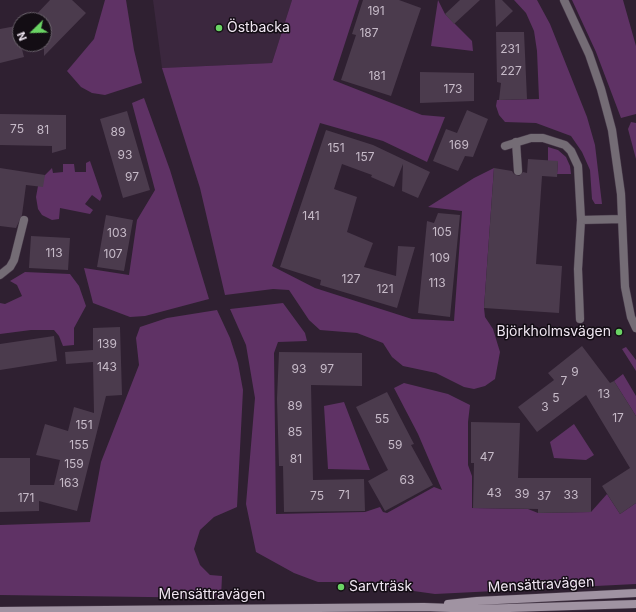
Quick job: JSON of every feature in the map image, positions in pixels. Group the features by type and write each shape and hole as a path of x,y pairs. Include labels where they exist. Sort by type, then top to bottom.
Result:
{"street":[{"path":"564,0 589,54 601,89 617,160 622,219 625,287 631,317 636,328"},
{"path":"505,146 531,138 543,138 565,144 576,159 579,173 581,220 578,269 580,319"},
{"path":"516,142 518,171"},
{"path":"581,220 622,219"},
{"path":"0,275 10,267 14,260 24,220"},
{"name":"Mensättravägen","path":"424,607 477,601 636,593"},
{"name":"Mensättravägen","path":"0,611 424,607 478,609 636,604"}],"shaded area":[{"path":"105,0 126,0 134,50 142,83 105,95 92,93 81,87 67,71 94,39"},
{"name":"Östbacka","path":"153,0 292,0 272,63 162,68"},
{"path":"292,0 359,0 333,80 422,115 445,117 427,162 383,141 320,123 272,266 315,288 412,319 454,321 462,211 428,207 474,178 494,168 484,308 485,317 493,329 500,352 495,379 485,386 474,389 464,387 436,373 403,366 392,357 383,343 357,333 320,330 309,320 289,290 273,289 225,295 200,188 162,68 272,63"},
{"path":"438,0 445,14 472,41 473,51 431,46"},
{"path":"514,0 537,0 550,24 587,117 595,145 602,204 595,204 592,199 590,170 582,152 571,136 536,123 505,122 499,115 496,106 497,100 539,99 537,51 534,31 526,13"},
{"path":"572,0 623,0 636,46 636,114 621,118 596,52"},
{"path":"144,98 170,170 209,299 145,316 130,317 93,303 84,268 129,275 137,220 155,190 132,103"},
{"path":"631,122 636,123 636,159 628,129"},
{"path":"548,147 558,150 566,157 570,166 571,174 557,174 558,162 548,161"},
{"path":"90,161 102,196 100,201 92,195 85,204 93,210 90,214 60,208 59,219 52,220 42,215 38,209 36,197 38,186 45,175 52,168 53,173 63,172 63,164 74,164 75,172 86,172 86,163"},
{"path":"25,272 70,274 79,286 86,306 74,328 74,345 63,346 59,336 54,330 31,330 0,334 0,303 5,304 22,296 17,285 10,281"},
{"path":"283,303 305,333 307,341 278,342 274,353 276,514 365,512 380,507 383,512 387,513 434,487 442,490 418,434 394,388 404,383 448,394 470,405 468,422 468,465 472,476 472,508 528,509 538,513 591,512 607,494 620,514 636,503 636,584 435,594 385,587 375,582 318,582 294,573 256,552 246,504 255,398 246,345 230,309"},
{"path":"217,310 230,338 238,363 243,390 237,507 214,517 200,530 194,549 200,565 210,575 222,576 221,598 0,595 0,525 90,522 101,462 139,365 136,338 140,327 167,318"},
{"path":"626,347 636,360 636,371 622,349"},
{"path":"623,374 636,396 636,416 614,381"},
{"path":"344,402 370,470 328,469 324,406"},
{"path":"574,424 594,455 586,460 554,458 550,442"}],"building":[{"path":"50,0 72,0 86,13 52,48 52,12 39,12"},
{"path":"363,0 399,0 421,8 391,96 341,80 356,35 352,34"},
{"path":"460,0 480,0 454,24 445,14"},
{"path":"495,0 502,0 513,11 496,27"},
{"path":"12,27 12,52 23,52 24,57 0,63 0,29"},
{"path":"496,32 524,32 527,99 499,100 501,83 497,82"},
{"path":"420,72 474,73 474,101 420,103"},
{"path":"467,110 488,119 473,157 465,156 458,171 433,161 446,129 457,133"},
{"path":"127,111 150,190 123,198 100,119"},
{"path":"0,114 66,115 66,149 52,153 52,146 0,145"},
{"path":"326,130 373,145 430,172 418,198 402,191 403,164 394,187 371,177 372,175 342,164 334,189 357,197 347,232 373,243 364,267 396,276 398,246 415,247 397,308 320,285 321,280 280,267"},
{"path":"528,159 558,161 557,177 542,176 536,264 562,266 559,313 484,308 494,168 512,171 514,174 519,176 523,172 527,173"},
{"path":"0,168 45,175 43,187 26,185 22,215 16,228 0,226"},
{"path":"438,213 460,215 450,317 418,313 427,221 434,223"},
{"path":"106,215 133,220 124,271 97,267"},
{"path":"31,236 70,238 68,270 29,268"},
{"path":"120,327 122,395 106,396 77,511 39,501 39,511 0,512 0,458 30,458 30,485 54,485 60,460 36,455 45,424 68,431 74,407 94,413 93,362 66,364 65,352 93,350 93,328"},
{"path":"54,336 57,361 0,370 0,344"},
{"path":"582,346 610,383 614,381 636,416 636,503 620,514 602,486 630,468 586,395 537,432 518,407 554,380 548,373"},
{"path":"279,352 362,353 362,386 311,385 313,480 364,479 365,511 284,512 283,466 279,466 277,399"},
{"path":"387,392 414,444 411,445 433,485 385,511 368,481 388,470 356,407"},
{"path":"471,422 520,423 518,478 591,478 591,512 538,513 538,509 473,508 474,463 471,463"}],"place":[{"name":"Östbacka","path":"219,28"},
{"name":"Björkholmsvägen","path":"619,332"},
{"name":"Sarvträsk","path":"341,587"}]}
